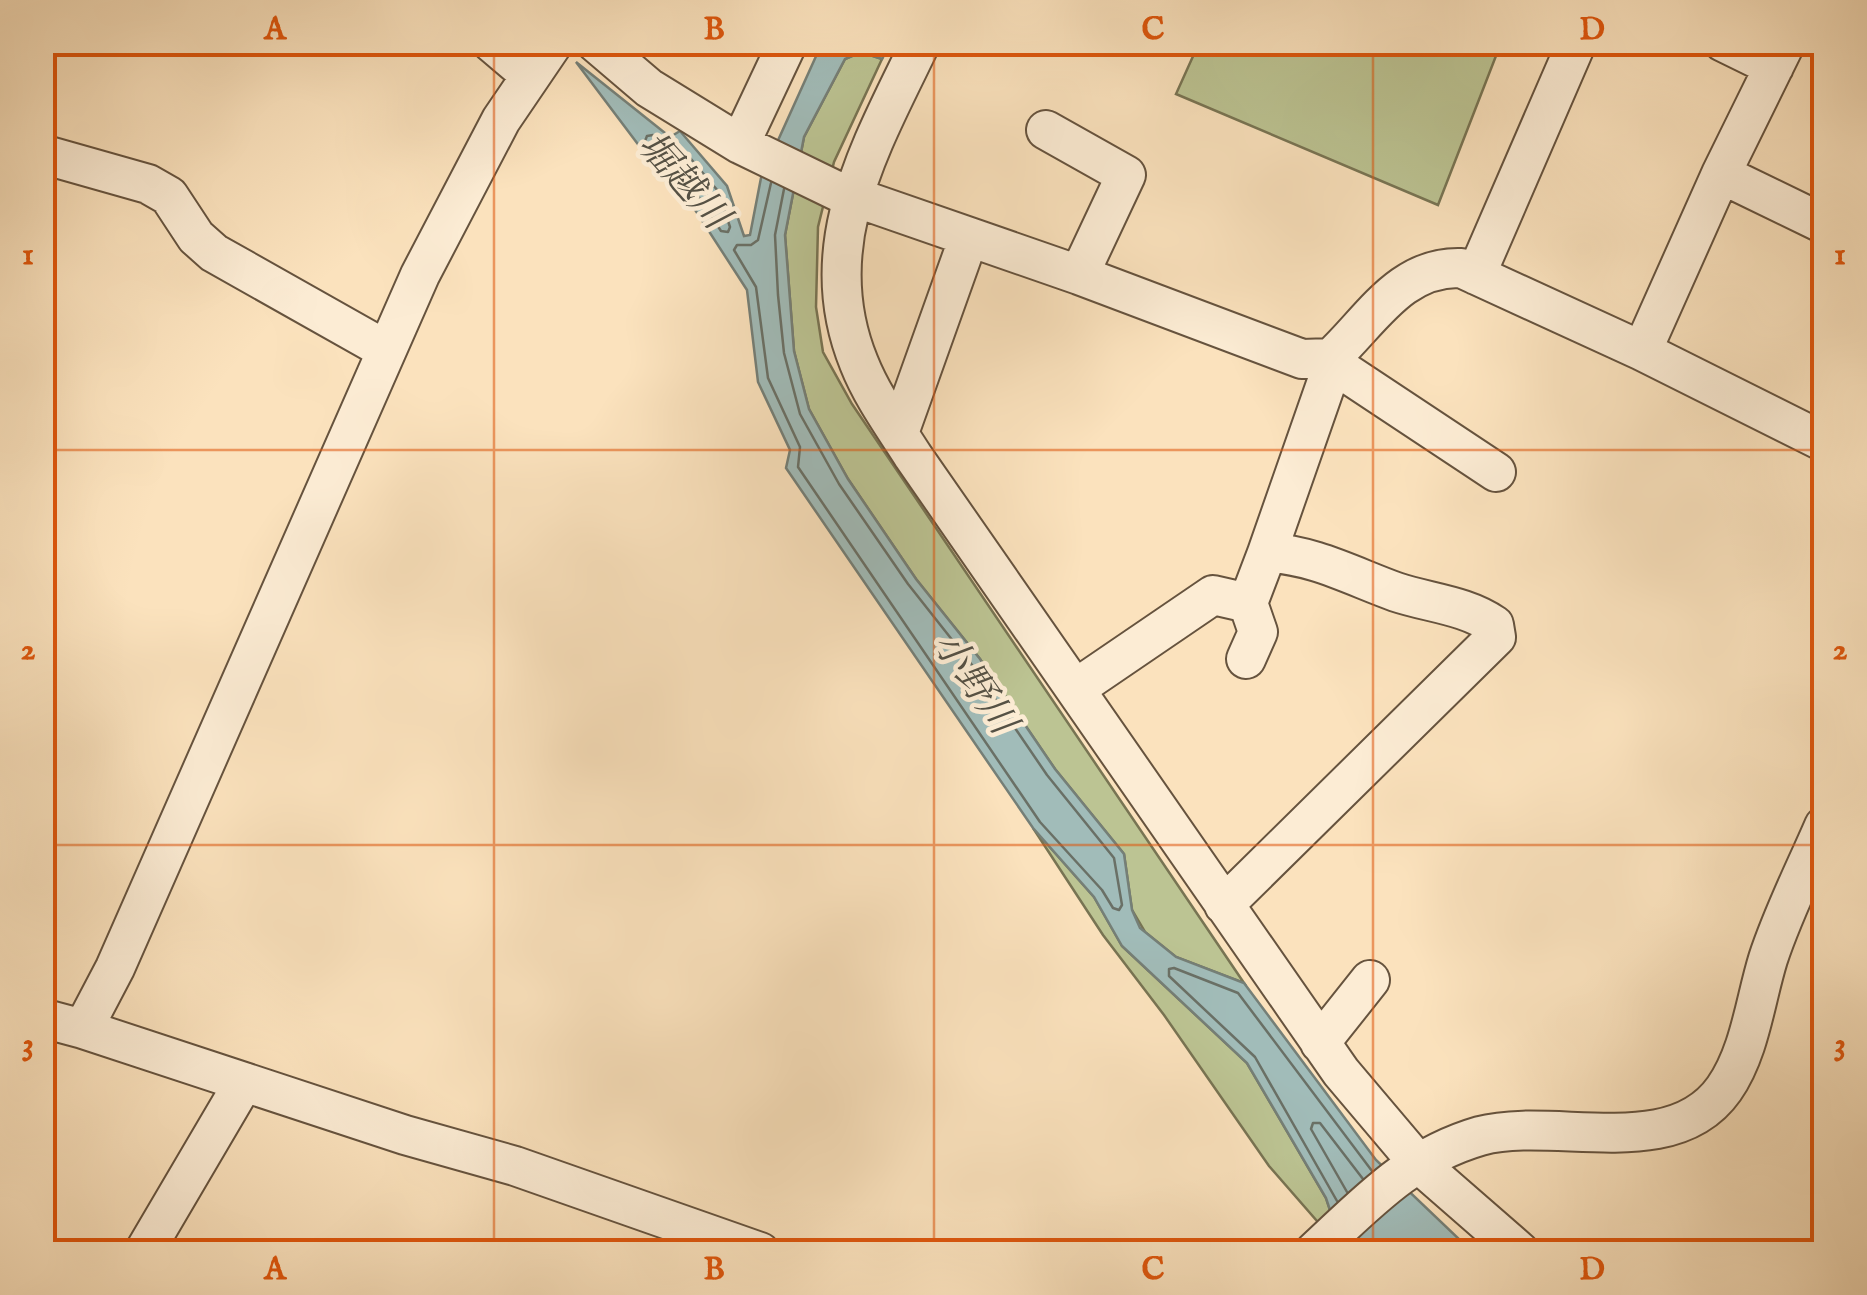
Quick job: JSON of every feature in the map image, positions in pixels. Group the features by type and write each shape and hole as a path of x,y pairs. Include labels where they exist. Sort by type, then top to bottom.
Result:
{"street":[{"path":"83,1028 115,968 386,350 462,189 500,120 540,62 492,42"},
{"path":"748,149 788,42"},
{"path":"921,42 844,194 840,256 846,314 858,362 899,433 1074,689 1409,1168 1520,1252"},
{"path":"1476,275 1577,42"},
{"path":"1642,350 1721,174 1780,55 1724,42"},
{"path":"606,46 649,88 748,149 844,194 1079,275 1302,359 1332,361 1496,472"},
{"path":"1071,131 1126,176 1079,275"},
{"path":"42,154 148,184 169,196 196,237 214,253 386,350"},
{"path":"1721,174 1824,224"},
{"path":"899,433 968,237"},
{"path":"1246,659 1258,632 1248,603 1332,361 1402,285 1422,272 1460,268 1642,350 1824,442"},
{"path":"1224,905 1496,637 1494,625 1478,614 1400,593 1293,554 1267,553"},
{"path":"1074,689 1213,595 1248,603"},
{"path":"1314,1252 1409,1168 1450,1146 1484,1135 1645,1130 1680,1124 1706,1110 1726,1086 1739,1058 1768,958 1824,826"},
{"path":"1320,1044 1370,980"},
{"path":"42,1018 83,1028 405,1135 514,1166 760,1252"},
{"path":"144,1252 244,1082"}],"green space":[{"path":"1199,42 1501,43 1438,205 1176,94"},
{"path":"861,52 882,59 834,162 818,227 816,307 823,352 852,404 1244,983 1176,957 1145,932 1132,910 1124,854 1055,769 980,659 916,579 848,479 809,409 794,351 785,235 804,137 845,59"},
{"path":"1033,828 1094,897 1122,946 1247,1063 1326,1198 1344,1252 1269,1166 1103,935"}],"water":[{"path":"822,43 891,43 882,59 861,52 845,59 804,137 785,235 794,351 809,409 848,479 916,579 980,659 1055,769 1124,854 1132,910 1140,928 1176,957 1244,983 1376,1160 1468,1252 1344,1252 1326,1198 1247,1063 1122,946 1094,897 1033,828 786,468 790,450 758,382 747,290 690,202 683,204 576,62 670,137 680,131 727,186 744,236 750,235 761,178"}],"water label":[{"name":"堀越川","path":"682,182"},
{"name":"小野川","path":"973,684"}]}
